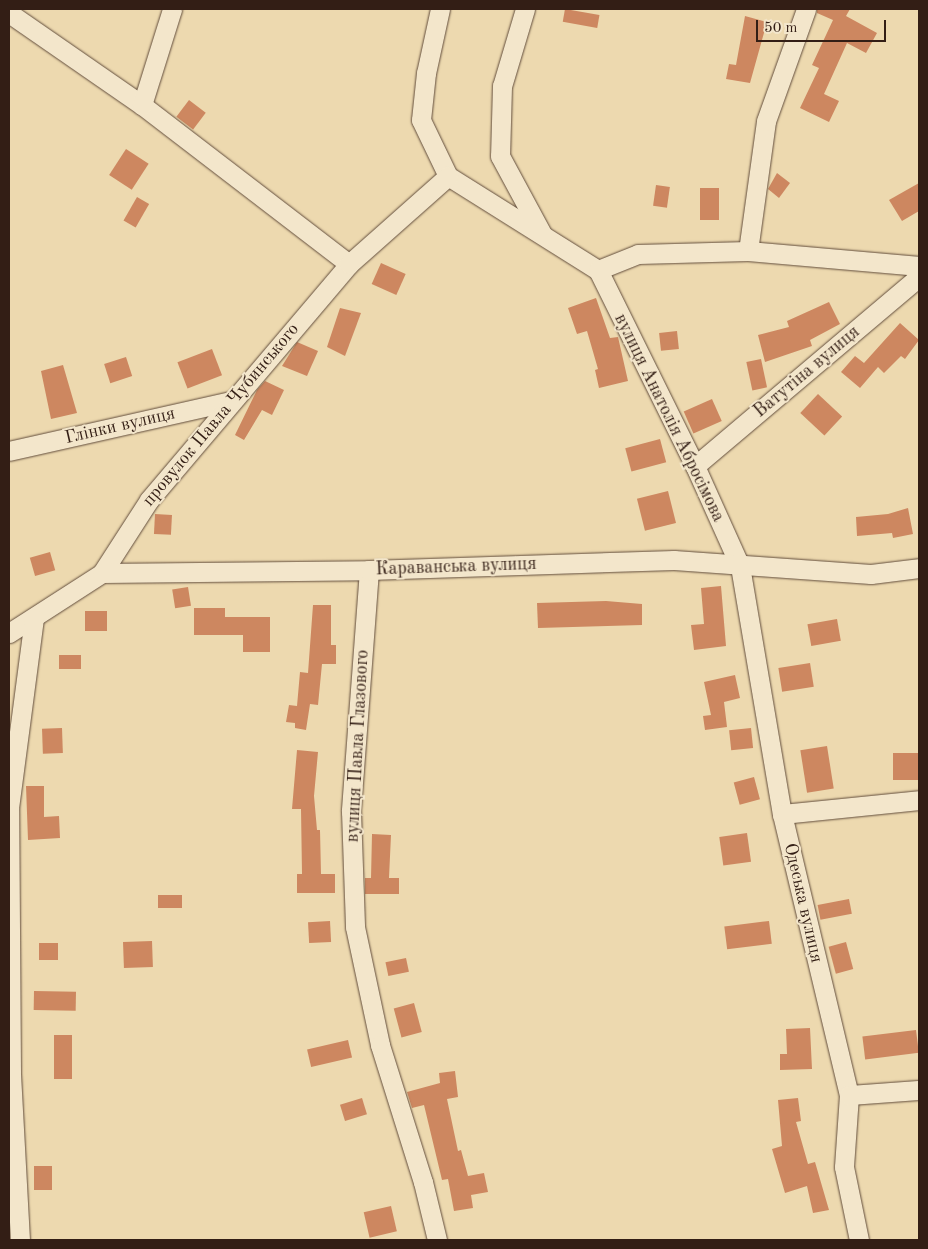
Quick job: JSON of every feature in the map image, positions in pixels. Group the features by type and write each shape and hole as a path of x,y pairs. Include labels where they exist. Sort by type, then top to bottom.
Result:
{"street":[{"path":"142,106 172,9"},
{"path":"440,9 426,73 421,120 448,176 598,270 638,254 748,251 919,266"},
{"path":"525,9 502,86 500,156 542,235"},
{"path":"748,251 766,121 806,9"},
{"path":"9,13 142,106 349,264"},
{"name":"провулок Павла Чубинського","path":"102,572 149,500 349,264 448,176"},
{"name":"вулиця Анатолія Абросімова","path":"598,270 695,466 740,566"},
{"name":"Ватутіна вулиця","path":"695,466 919,277"},
{"name":"Глінки вулиця","path":"9,451 231,401"},
{"name":"Караванська вулиця","path":"102,572 369,570 674,560 871,574 919,568"},
{"name":"Одеська вулиця","path":"740,566 782,814 848,1095 844,1167 859,1240"},
{"name":"вулиця Павла Глазового","path":"369,570 351,811 355,927 380,1045 423,1182 437,1240"},
{"path":"9,633 34,619 102,572"},
{"path":"20,1240 11,1072 9,808 34,619"},
{"path":"782,814 919,800"},
{"path":"848,1095 919,1090"}],"building":[{"path":"565,9 599,15 597,28 563,22"},
{"path":"817,9 850,9 846,16 877,33 866,53 847,43 824,94 839,101 829,122 800,108 819,68 812,65 833,20 817,13"},
{"path":"745,16 767,22 750,83 726,79 729,64 736,65"},
{"path":"189,100 206,113 193,129 176,117"},
{"path":"126,149 149,164 132,190 109,175"},
{"path":"777,173 790,183 779,198 768,189"},
{"path":"919,183 919,211 902,221 889,200"},
{"path":"656,185 670,187 667,208 653,206"},
{"path":"700,188 719,188 719,220 700,220"},
{"path":"137,197 149,204 136,227 124,220"},
{"path":"381,263 406,274 396,295 372,284"},
{"path":"596,298 610,338 618,337 628,381 599,388 595,370 598,369 587,331 577,334 568,308"},
{"path":"829,302 840,324 810,340 812,346 765,362 758,335 789,327 787,321"},
{"path":"340,308 361,313 345,356 327,347"},
{"path":"900,323 919,340 905,359 901,356 884,373 878,367 860,388 841,372 855,356 864,363"},
{"path":"677,331 679,349 661,351 659,333"},
{"path":"297,342 318,351 307,376 282,366"},
{"path":"212,349 222,375 187,388 177,362"},
{"path":"126,357 132,376 110,383 104,364"},
{"path":"761,359 767,387 752,390 746,362"},
{"path":"63,365 77,413 51,419 41,371"},
{"path":"265,381 284,390 272,415 262,410 244,440 235,435 257,390"},
{"path":"818,394 842,417 824,436 800,413"},
{"path":"712,399 722,421 693,434 684,412"},
{"path":"660,439 666,462 631,471 625,448"},
{"path":"668,491 676,523 645,531 637,499"},
{"path":"908,508 913,534 893,538 892,533 857,536 856,517 888,514"},
{"path":"155,514 172,515 171,535 154,534"},
{"path":"50,552 55,570 35,576 30,558"},
{"path":"721,586 726,646 694,650 691,625 704,624 701,588"},
{"path":"188,587 191,606 175,608 172,590"},
{"path":"606,601 642,604 642,625 538,628 537,603"},
{"path":"313,605 331,605 331,645 336,645 336,664 322,664 318,705 310,704 306,730 295,728 295,723 286,722 289,705 297,706 300,672 308,673"},
{"path":"194,608 225,608 225,617 270,617 270,652 243,652 243,635 194,635"},
{"path":"85,611 107,611 107,631 85,631"},
{"path":"837,619 841,641 811,646 807,624"},
{"path":"59,655 81,655 81,669 59,669"},
{"path":"810,663 814,687 782,692 778,668"},
{"path":"735,675 740,698 724,702 727,727 705,730 703,716 711,715 704,682"},
{"path":"62,728 63,753 43,754 42,729"},
{"path":"751,728 753,748 731,750 729,730"},
{"path":"827,746 834,788 807,793 800,750"},
{"path":"297,750 318,752 314,796 317,830 320,830 321,874 335,874 335,893 297,893 297,874 302,874 301,809 292,809"},
{"path":"893,753 919,753 919,780 893,780"},
{"path":"754,777 760,799 740,805 734,782"},
{"path":"26,786 44,786 44,817 59,816 60,838 28,840"},
{"path":"747,833 751,862 723,866 719,837"},
{"path":"372,834 391,835 389,878 399,878 399,894 365,894 365,878 371,878"},
{"path":"158,895 182,895 182,908 158,908"},
{"path":"849,899 852,914 820,920 818,905"},
{"path":"330,921 331,942 309,943 308,922"},
{"path":"769,921 772,944 727,949 724,926"},
{"path":"152,941 153,967 124,968 123,942"},
{"path":"846,942 853,969 836,974 829,947"},
{"path":"39,943 58,943 58,960 39,960"},
{"path":"406,958 409,972 388,976 385,962"},
{"path":"34,991 76,992 76,1011 34,1010"},
{"path":"414,1003 422,1032 401,1037 394,1008"},
{"path":"810,1028 812,1069 780,1070 780,1054 787,1054 786,1029"},
{"path":"916,1030 919,1053 865,1059 862,1037"},
{"path":"54,1035 72,1035 72,1079 54,1079"},
{"path":"348,1040 352,1058 311,1067 307,1049"},
{"path":"455,1071 458,1097 447,1099 458,1151 461,1150 468,1176 484,1173 488,1192 471,1195 473,1208 454,1211 448,1179 442,1180 424,1105 412,1108 407,1092 440,1083 439,1073"},
{"path":"362,1098 367,1114 345,1121 340,1105"},
{"path":"798,1098 801,1121 796,1122 808,1164 815,1162 829,1210 813,1213 807,1186 785,1193 772,1149 782,1146 778,1100"},
{"path":"34,1166 52,1166 52,1190 34,1190"},
{"path":"391,1206 397,1231 370,1238 364,1212"}]}
